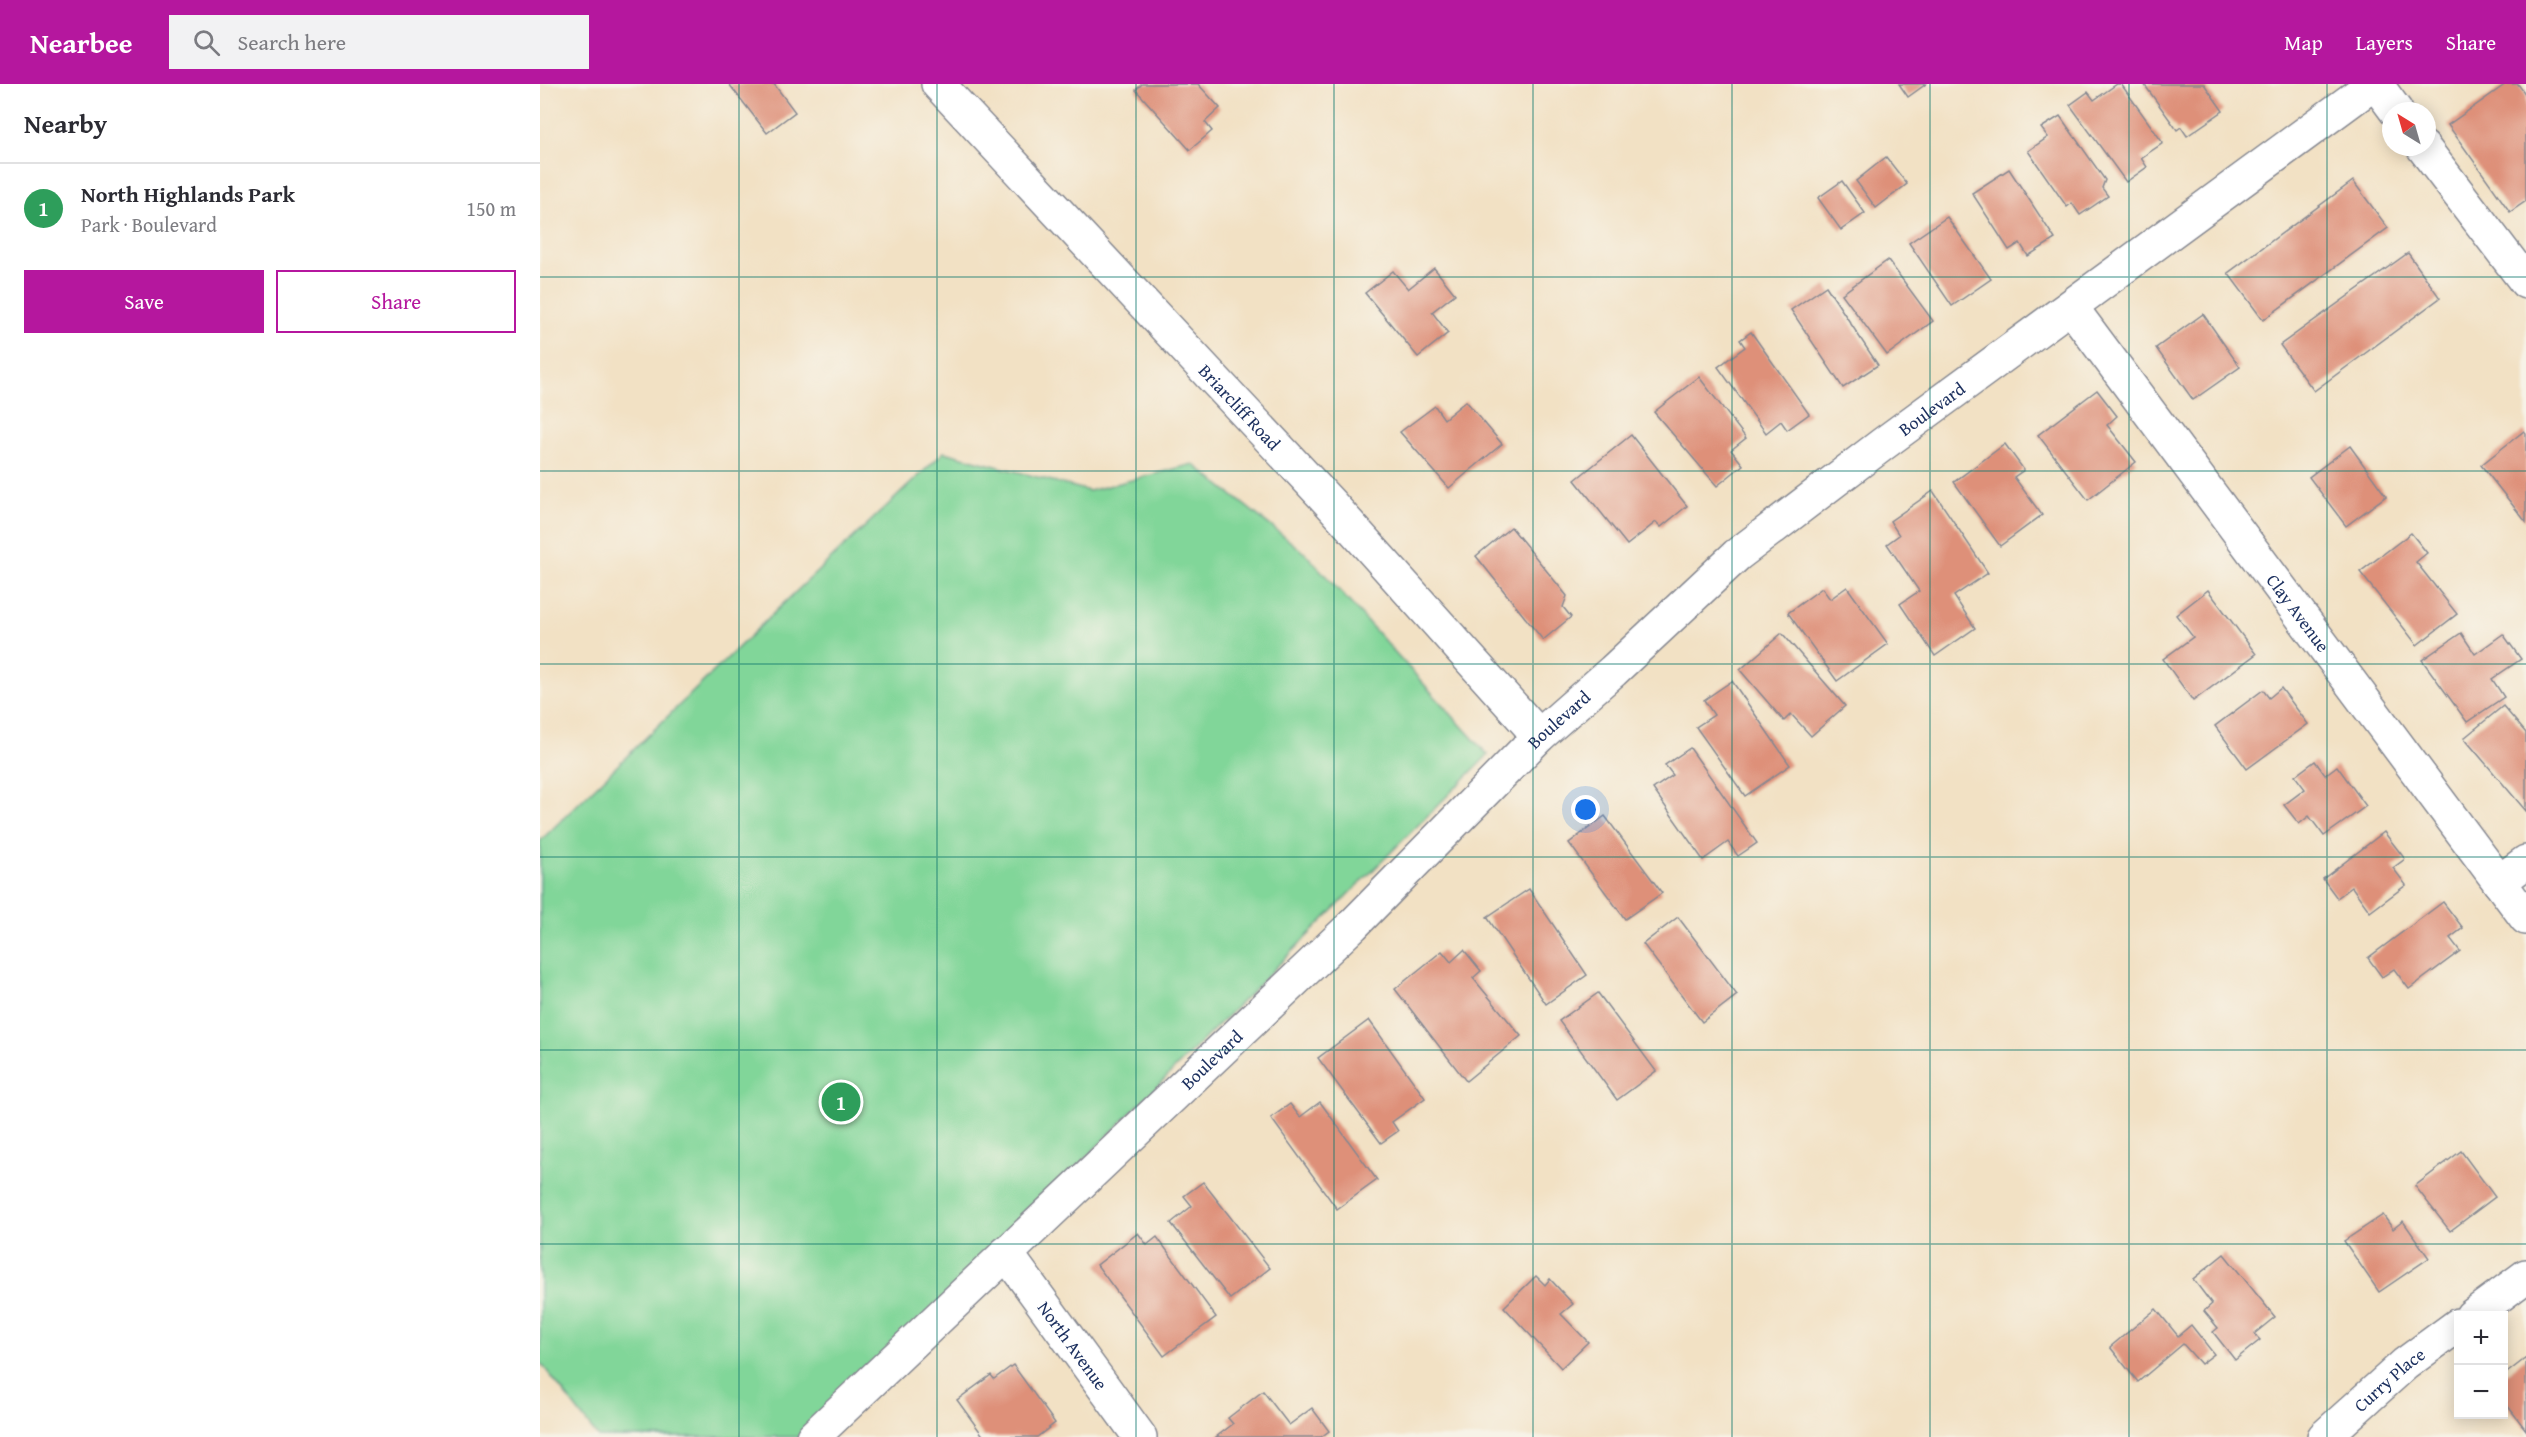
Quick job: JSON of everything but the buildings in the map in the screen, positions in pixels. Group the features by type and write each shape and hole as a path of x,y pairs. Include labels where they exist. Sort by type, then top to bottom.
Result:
{"street":[{"name":"Briarcliff Road","path":"938,84 1330,503 1539,736"},
{"name":"Boulevard","path":"813,1437 1353,925 1539,736 1613,671 1737,555 1883,444 2374,84"},
{"path":"2374,84 2389,102"},
{"path":"2430,156 2526,282"},
{"name":"Clay Avenue","path":"2071,307 2526,918"},
{"path":"2499,882 2526,862"},
{"name":"North Avenue","path":"1006,1253 1140,1437"},
{"path":"2479,1311 2526,1276"},
{"name":"Curry Place","path":"2324,1437 2405,1364 2454,1328"}],"green space":[{"path":"944,452 1089,491 1193,464 1306,554 1488,755 807,1437 598,1437 540,1362 540,841 785,602"}],"place":[{"name":"North Highlands Park","path":"841,1102"}]}
